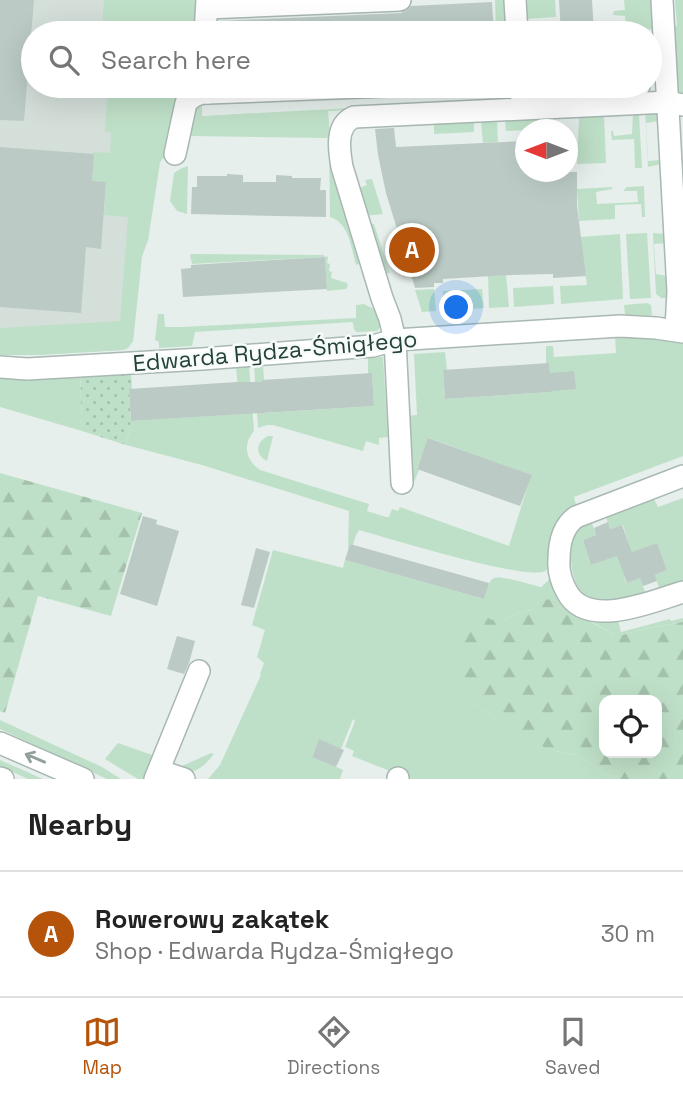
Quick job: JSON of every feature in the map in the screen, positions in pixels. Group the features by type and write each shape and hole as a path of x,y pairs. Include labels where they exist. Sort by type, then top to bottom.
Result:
{"street":[{"path":"207,4 400,0"},
{"path":"515,0 516,21"},
{"path":"662,0 667,94 678,182 680,331"},
{"path":"175,154 186,103 191,98"},
{"path":"402,483 395,340 342,167 340,153 344,125 354,117 613,98"},
{"name":"Edwarda Rydza-Śmigłego","path":"0,367 27,369 202,359 373,346 395,340 620,326 680,331"},
{"path":"683,476 576,516 568,523 563,534 558,565 569,597 584,608 614,611 683,592"},
{"path":"184,779 157,775 200,671"},
{"path":"0,743 83,779"}],"shaded area":[{"path":"0,0 200,0 198,21 21,21 21,98 178,98 167,153 160,162 148,240 142,256 133,341 123,350 0,355"}],"green space":[{"path":"104,0 200,0 198,21 103,21"},
{"path":"495,0 509,0 509,21 496,21"},
{"path":"522,0 555,0 556,17 524,19"},
{"path":"624,0 651,0 652,21 625,21 625,16 613,15 614,11 625,10"},
{"path":"675,0 683,0 683,97 677,93 672,27 677,26"},
{"path":"107,98 178,98 167,153 160,162 148,240 142,256 133,341 123,350 0,355 0,328 120,321 128,217 104,215 106,183 92,181 94,152 110,153 111,133 105,132"},
{"path":"602,98 328,111 332,156 364,262 356,265 345,230 330,217 329,138 190,136 189,149 187,148 194,104 202,105 202,116 498,100"},
{"path":"645,108 655,113 659,121 646,123 648,161 661,160 661,164 648,167"},
{"path":"639,114 642,168 635,168 634,139 612,140 611,131 614,136 632,134 633,115"},
{"path":"604,116 606,163 578,164 579,119"},
{"path":"515,120 515,131 506,131 505,121"},
{"path":"497,121 498,142 483,143 481,122"},
{"path":"474,123 474,132 434,134 434,124"},
{"path":"188,166 187,214 177,211 170,201 174,173"},
{"path":"372,179 383,214 364,216 357,189 367,185 365,180"},
{"path":"644,186 645,217 642,217 641,204 615,205 615,219 579,221 577,189 612,187 596,192 597,204 638,202 637,191 623,191 627,187"},
{"path":"366,224 374,224 390,273 381,274"},
{"path":"647,233 651,298 630,299 626,234"},
{"path":"653,233 666,234 666,243 654,244 656,274 667,276 668,298 661,298 656,294"},
{"path":"620,234 623,299 561,304 560,286 587,285 580,237"},
{"path":"190,254 324,255 324,257 192,264"},
{"path":"325,256 330,264 331,278 347,283 346,289 327,291"},
{"path":"506,275 509,307 489,308 488,276"},
{"path":"553,286 554,304 514,307 513,288"},
{"path":"434,289 436,311 422,312 415,290"},
{"path":"482,289 484,308 443,311 443,291"},
{"path":"364,304 376,310 381,326 377,331 356,332 352,322 195,332 192,346 159,348 159,342 155,340 158,314 164,314 165,327 181,327 356,318 356,305"},
{"path":"624,305 651,305 652,315 630,317 625,314"},
{"path":"632,336 683,344 683,456 574,497 577,508 545,571 512,570 485,565 359,530 353,545 350,544 348,549 349,511 202,465 126,445 131,421 240,414 236,366 249,366 254,431 248,442 247,452 251,462 260,470 369,504 367,511 386,517 389,517 392,509 398,511 400,507 509,546 531,475 429,438 414,482 410,479 404,416 417,415 414,354 445,352 445,399 551,392 546,346 553,346 554,357 616,353 615,337"},
{"path":"383,357 388,437 379,438 379,445 366,441 363,451 273,425 258,428 254,365 263,365 264,413 374,406 368,358"},
{"path":"80,371 82,431 0,407 0,374"},
{"path":"80,371 131,373 131,421 126,445 82,431"},
{"path":"273,436 267,461 260,455 258,448 261,441"},
{"path":"0,473 142,513 111,616 38,596 5,713 0,711"},
{"path":"683,498 683,580 659,588 655,575 667,570 657,543 632,553 623,525 610,529 606,517 654,499 658,507"},
{"path":"591,521 596,535 583,540 591,565 619,555 626,583 640,578 645,592 616,600 600,600 580,591 573,573 571,551 576,532"},
{"path":"273,550 343,568 345,560 484,599 494,578 541,587 555,578 565,600 539,602 531,610 497,621 467,609 469,700 511,730 555,751 577,755 604,773 620,779 402,779 390,771 352,756 354,751 345,747 355,721 353,719 341,749 319,740 312,756 343,770 340,779 208,779 220,765 261,675 264,663 257,657 265,630 252,625"},
{"path":"545,599 565,600 591,622 615,635 683,622 683,779 620,779 604,773 577,755 555,751 523,739 469,700 461,686 457,666 467,609 470,608 492,620 504,620 531,610"},
{"path":"617,616 621,632 670,619 683,618 683,622 615,635 587,619"},
{"path":"0,720 102,767 121,779 107,779 0,729"},
{"path":"118,743 158,757 145,779 138,779 105,759"},
{"path":"214,754 195,771 171,770 174,763 182,766"},
{"path":"0,760 43,779 28,779 0,766"}],"building":[{"path":"0,0 34,0 32,21 21,21 21,98 26,98 24,121 0,120"},
{"path":"559,0 592,0 593,21 560,21"},
{"path":"492,2 493,21 219,21 401,13 411,6"},
{"path":"394,128 396,147 515,142 515,182 577,182 577,206 586,276 553,278 553,274 443,279 443,283 434,283 434,287 415,288 386,193 375,129"},
{"path":"0,147 94,154 92,181 106,182 101,249 86,247 81,313 0,307"},
{"path":"243,175 243,182 276,182 276,175 321,178 320,190 326,190 326,217 191,214 192,187 197,187 197,176"},
{"path":"325,257 327,289 183,297 181,269 191,268 191,265"},
{"path":"549,363 550,373 574,371 576,389 445,399 443,370"},
{"path":"372,373 374,406 131,421 129,389"},
{"path":"428,438 532,475 520,506 417,469"},
{"path":"143,516 157,520 156,524 179,531 157,606 120,594"},
{"path":"608,522 610,529 622,525 632,552 657,543 667,570 655,575 657,581 643,586 640,578 627,583 617,556 591,565 583,540 596,535 594,528"},
{"path":"350,544 489,583 484,599 345,560"},
{"path":"256,548 270,552 254,608 241,605"},
{"path":"177,636 195,641 184,674 167,669"},
{"path":"319,739 344,750 336,767 312,757"}],"place":[{"name":"Rowerowy zakątek","path":"412,250"}]}
